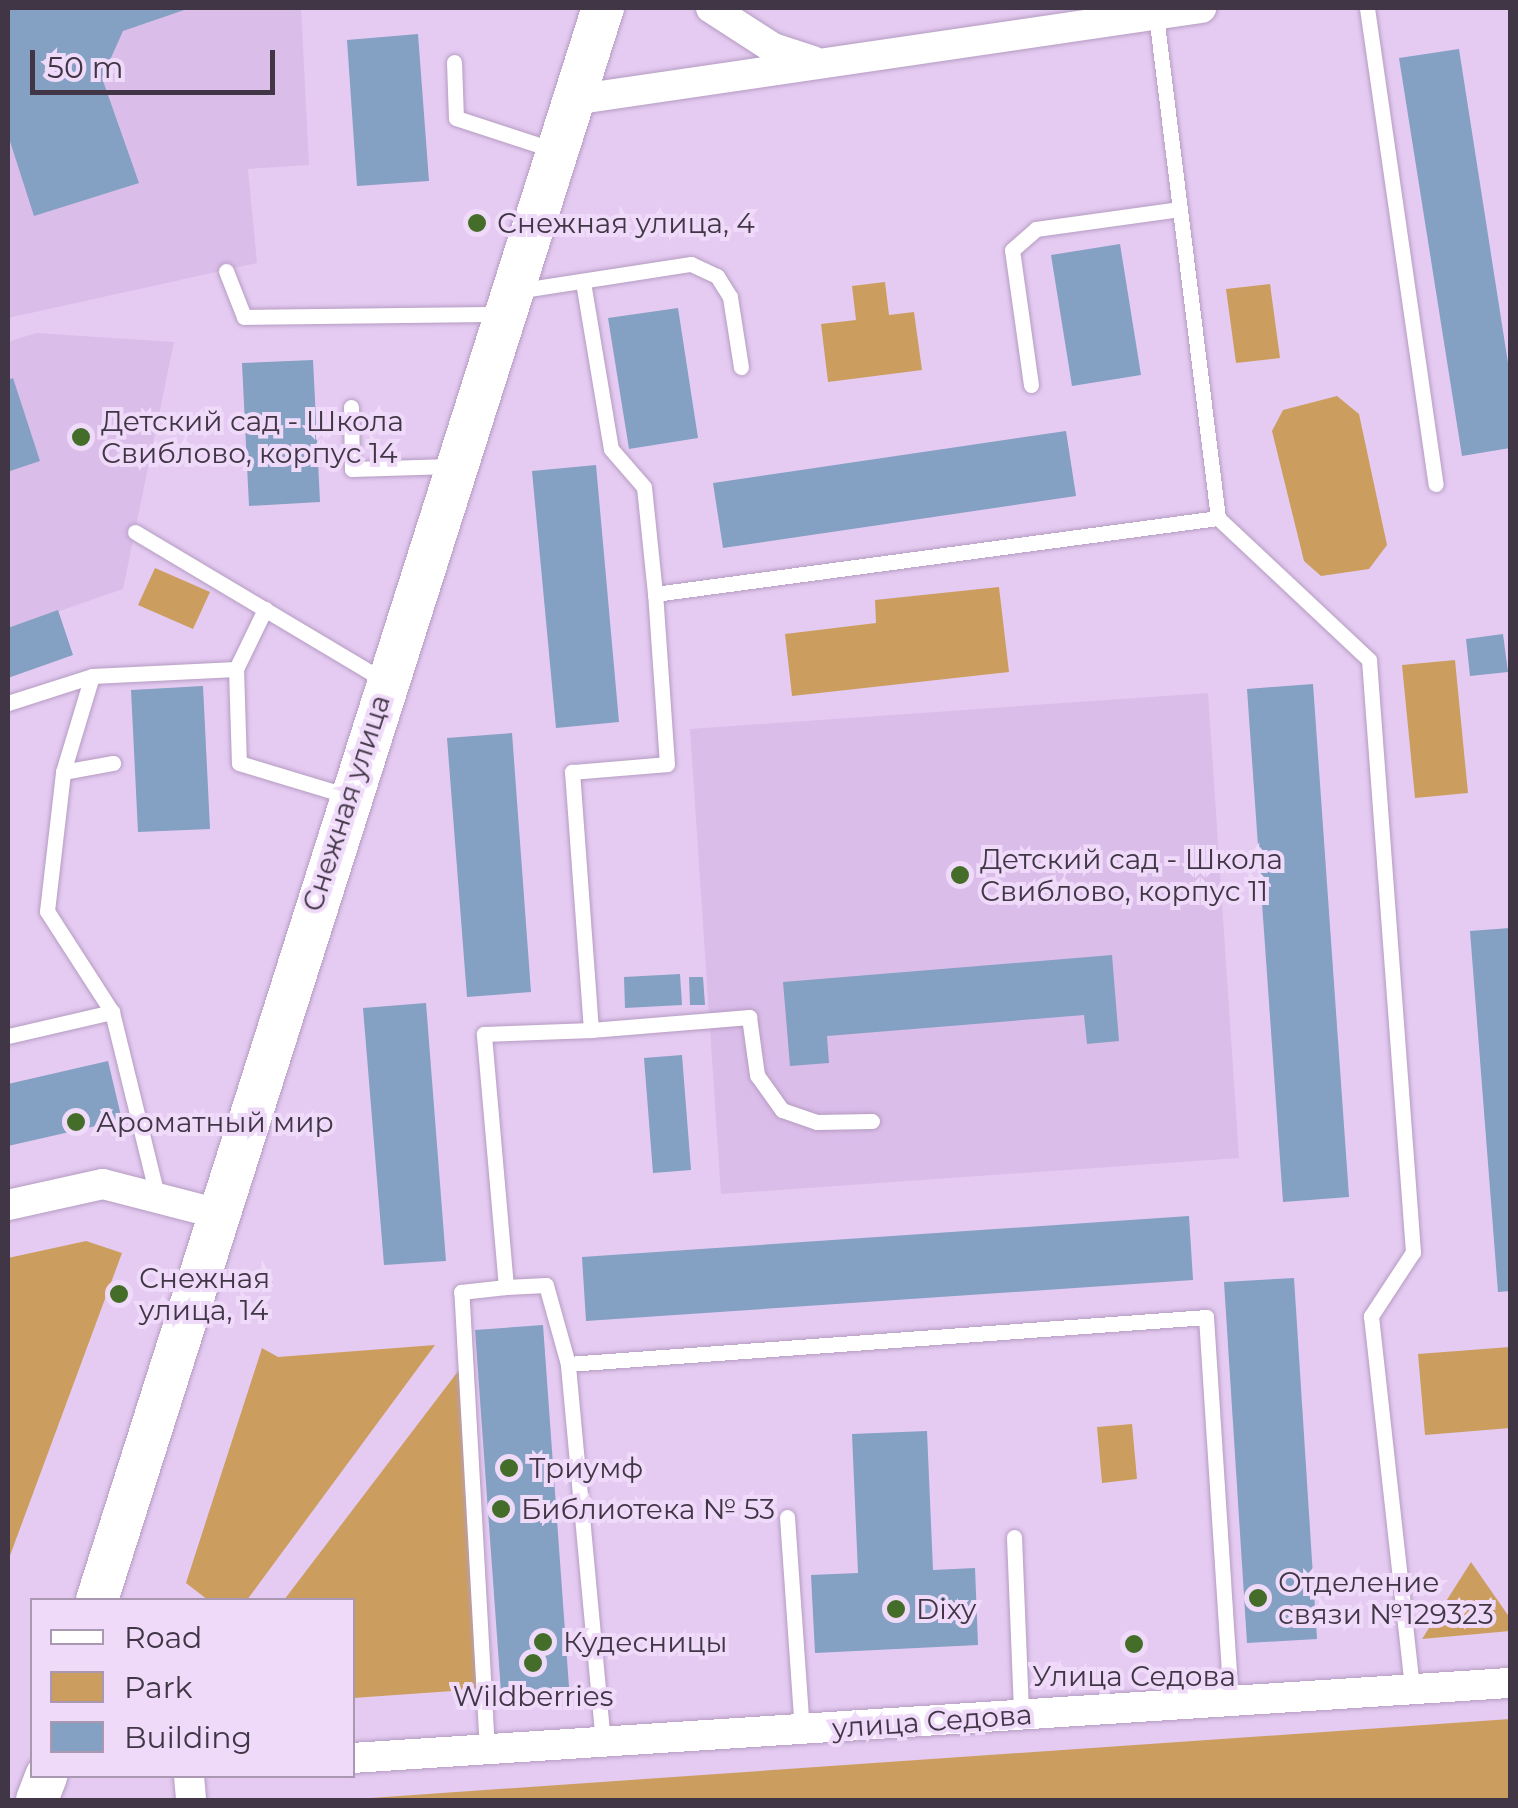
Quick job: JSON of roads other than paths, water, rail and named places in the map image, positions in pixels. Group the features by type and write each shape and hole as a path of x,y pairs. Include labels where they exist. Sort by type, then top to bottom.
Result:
{"main road":[{"name":"Снежная улица","path":"97,1598 215,1213 603,8"}],"street":[{"path":"711,8 773,48 820,63"},
{"path":"573,100 1202,8"},
{"path":"8,1205 103,1184 215,1213"},
{"name":"улица Седова","path":"355,1758 1510,1683"}],"lane":[{"path":"1367,8 1436,484"},
{"path":"1156,15 1218,518 1370,660 1413,1252 1372,1316 1412,1689"},
{"path":"454,62 456,118 558,151"},
{"path":"1031,385 1012,250 1036,229 1180,209"},
{"path":"226,271 244,317 508,302 583,282 691,264 718,276 730,297 742,368"},
{"path":"583,282 610,449 644,487 656,594 667,764 572,772 591,1030"},
{"path":"350,406 352,469 455,466"},
{"path":"656,594 1218,518"},
{"path":"135,532 385,681"},
{"path":"265,610 236,669 239,763 348,796"},
{"path":"8,704 92,676 236,669"},
{"path":"92,676 63,772 47,910 112,1012 157,1195"},
{"path":"63,772 113,763"},
{"path":"8,1036 112,1012"},
{"path":"506,1287 484,1034 749,1017 758,1075 782,1110 816,1122 872,1121"},
{"path":"487,1750 461,1292 506,1287 546,1286 568,1364 603,1742"},
{"path":"568,1364 1206,1317 1231,1701"},
{"path":"787,1517 802,1730"},
{"path":"1014,1537 1020,1715"}],"place":[{"name":"Снежная улица, 4","path":"477,223"},
{"name":"Детский сад - Школа Свиблово, корпус 14","path":"81,437"},
{"name":"Детский сад - Школа Свиблово, корпус 11","path":"960,875"},
{"name":"Ароматный мир","path":"76,1122"},
{"name":"Снежная улица, 14","path":"119,1294"},
{"name":"Триумф","path":"509,1468"},
{"name":"Библиотека № 53","path":"501,1509"},
{"name":"Отделение связи №129323","path":"1258,1598"},
{"name":"Dixy","path":"896,1609"},
{"name":"Кудесницы","path":"543,1642"},
{"name":"Улица Седова","path":"1134,1644"},
{"name":"Wildberries","path":"533,1663"}]}
